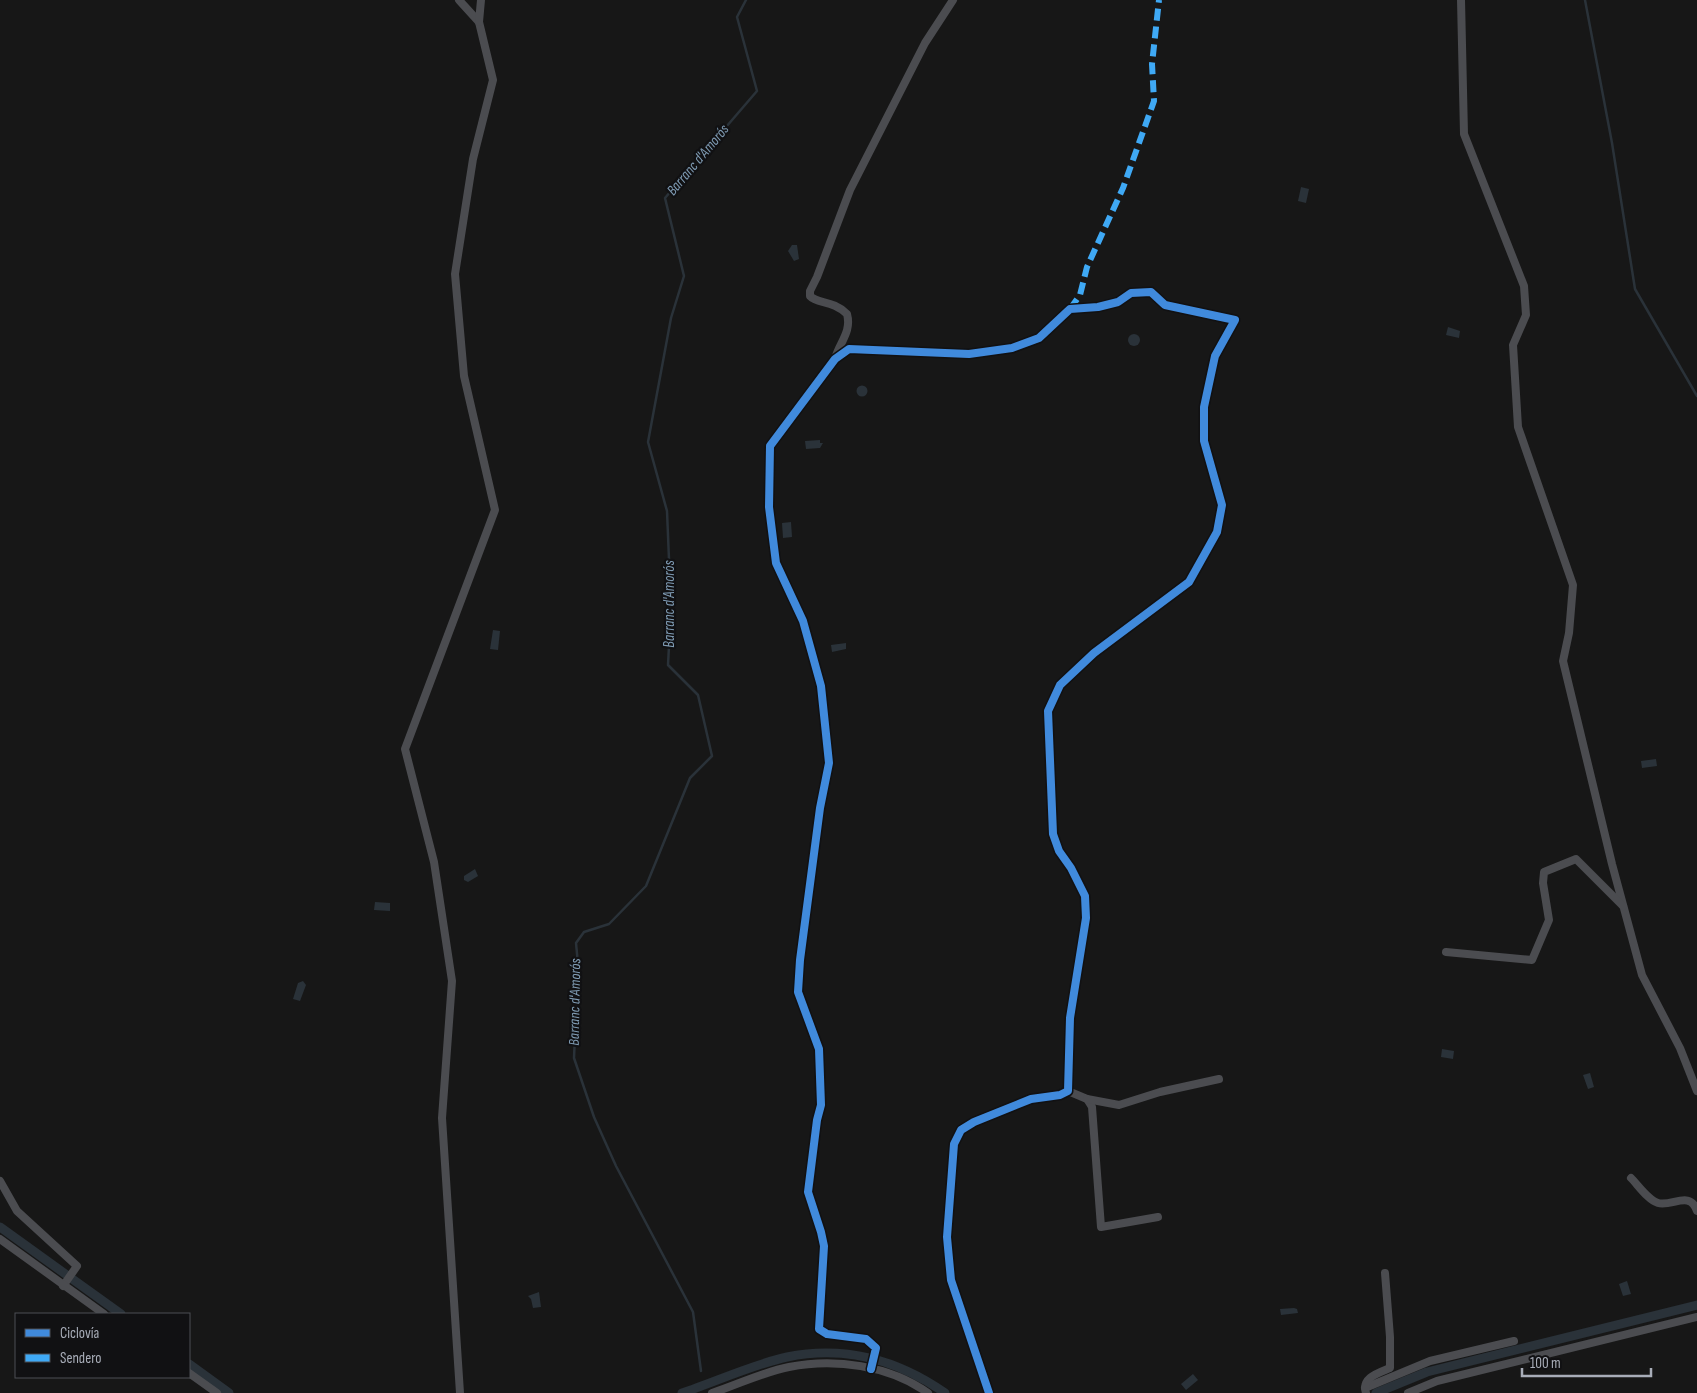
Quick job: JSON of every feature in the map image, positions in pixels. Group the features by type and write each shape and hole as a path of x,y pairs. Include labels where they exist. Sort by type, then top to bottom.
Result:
{"street":[{"path":"459,0 479,22"},
{"path":"460,1393 442,1118 452,981 434,862 405,749 495,510 464,376 455,274 473,159 493,80 479,22 481,0"},
{"path":"871,1369 876,1348 866,1339 827,1334 819,1329 824,1246 808,1192 816,1120 821,1105 818,1049 798,992 800,960 820,808 829,763 821,686 804,621 776,563 769,507 770,446 835,359 847,334 849,326 847,314 832,303 812,299 810,291 850,190 925,42 953,0"},
{"path":"1460,0 1464,134 1524,286 1526,315 1513,345 1518,427 1573,585 1569,633 1563,661 1642,975 1680,1048 1697,1091"},
{"path":"835,359 854,348 969,354 1012,348 1039,338 1070,309 1111,304 1131,293 1151,292 1165,305 1235,320 1215,356 1204,407 1204,441 1222,505 1217,532 1189,582 1094,653 1060,685 1048,711 1053,834 1059,851 1071,868 1085,896 1086,910 1070,1018 1068,1091"},
{"path":"1446,952 1532,960 1549,920 1543,883 1544,872 1576,859 1624,908"},
{"path":"989,1393 951,1280 947,1237 954,1144 961,1130 974,1122 1031,1099 1060,1095 1068,1091 1087,1099 1119,1105 1160,1092 1219,1079"},
{"path":"1087,1099 1092,1107 1101,1227 1158,1217"},
{"path":"1631,1178 1655,1201 1664,1204 1688,1200 1697,1211"},
{"path":"0,1181 17,1211 77,1266 63,1286"},
{"path":"0,1239 103,1313"},
{"path":"1365,1390 1367,1380 1390,1368 1390,1337 1384,1273"},
{"path":"1408,1393 1437,1380 1697,1317"},
{"path":"1365,1390 1430,1361 1514,1341"},
{"path":"712,1393 787,1367 828,1362 885,1372 928,1393"},
{"path":"190,1375 217,1393"}],"shaded area":[{"path":"1301,187 1309,189 1306,203 1298,201"},
{"path":"792,245 797,245 799,259 794,261 788,251"},
{"path":"1448,327 1460,331 1459,338 1446,335"},
{"path":"1134,334 1140,340 1134,346 1128,340"},
{"path":"862,385 868,391 862,397 856,391"},
{"path":"820,440 820,443 823,443 820,448 806,449 805,441"},
{"path":"791,522 792,537 783,538 782,523"},
{"path":"493,630 500,631 498,650 490,649"},
{"path":"846,643 846,649 832,652 831,645"},
{"path":"1656,759 1657,766 1642,768 1641,761"},
{"path":"475,869 478,876 468,882 464,880 464,876"},
{"path":"375,902 390,903 390,911 374,910"},
{"path":"303,981 306,985 300,1001 293,999 298,983"},
{"path":"1442,1049 1454,1051 1453,1059 1441,1057"},
{"path":"1590,1073 1594,1087 1588,1089 1583,1075"},
{"path":"1627,1281 1631,1294 1623,1296 1619,1284"},
{"path":"539,1292 541,1307 533,1308 531,1299 528,1296"},
{"path":"1280,1309 1297,1309 1298,1313 1281,1315"},
{"path":"1193,1374 1198,1380 1186,1390 1181,1384"}],"waterway":[{"name":"Barranc d'Amorós","path":"701,1371 693,1312 616,1166 594,1117 574,1058 578,964 576,943 584,932 609,924 646,886 690,778 712,756 698,695 668,665 671,608 667,511 648,442 671,318 684,276 665,198 757,91 737,17 746,0"},
{"path":"1585,0 1612,143 1635,289 1697,396"},
{"path":"0,1227 120,1313"},
{"path":"1376,1393 1427,1372 1697,1305"},
{"path":"682,1393 774,1360 808,1354 829,1353 850,1354 889,1364 927,1381 945,1393"},
{"path":"190,1365 229,1393"}],"marked path":[{"path":"1070,309 1080,295 1087,267 1123,188 1154,101 1152,64 1159,0"}],"cycle path":[{"path":"871,1369 876,1348 866,1339 827,1334 819,1329 824,1246 808,1192 817,1120 821,1105 819,1049 798,992 800,960 820,808 829,763 821,686 803,621 776,563 769,507 770,446 835,359 849,349 969,354 1012,348 1039,338 1070,309 1098,307 1118,302 1131,293 1151,292 1165,305 1235,320 1215,356 1204,407 1204,441 1222,505 1217,532 1189,582 1094,653 1060,685 1048,711 1053,834 1059,851 1071,868 1085,896 1086,918 1070,1018 1068,1091 1060,1095 1031,1099 974,1122 961,1130 954,1144 947,1237 951,1280 989,1393"}]}
